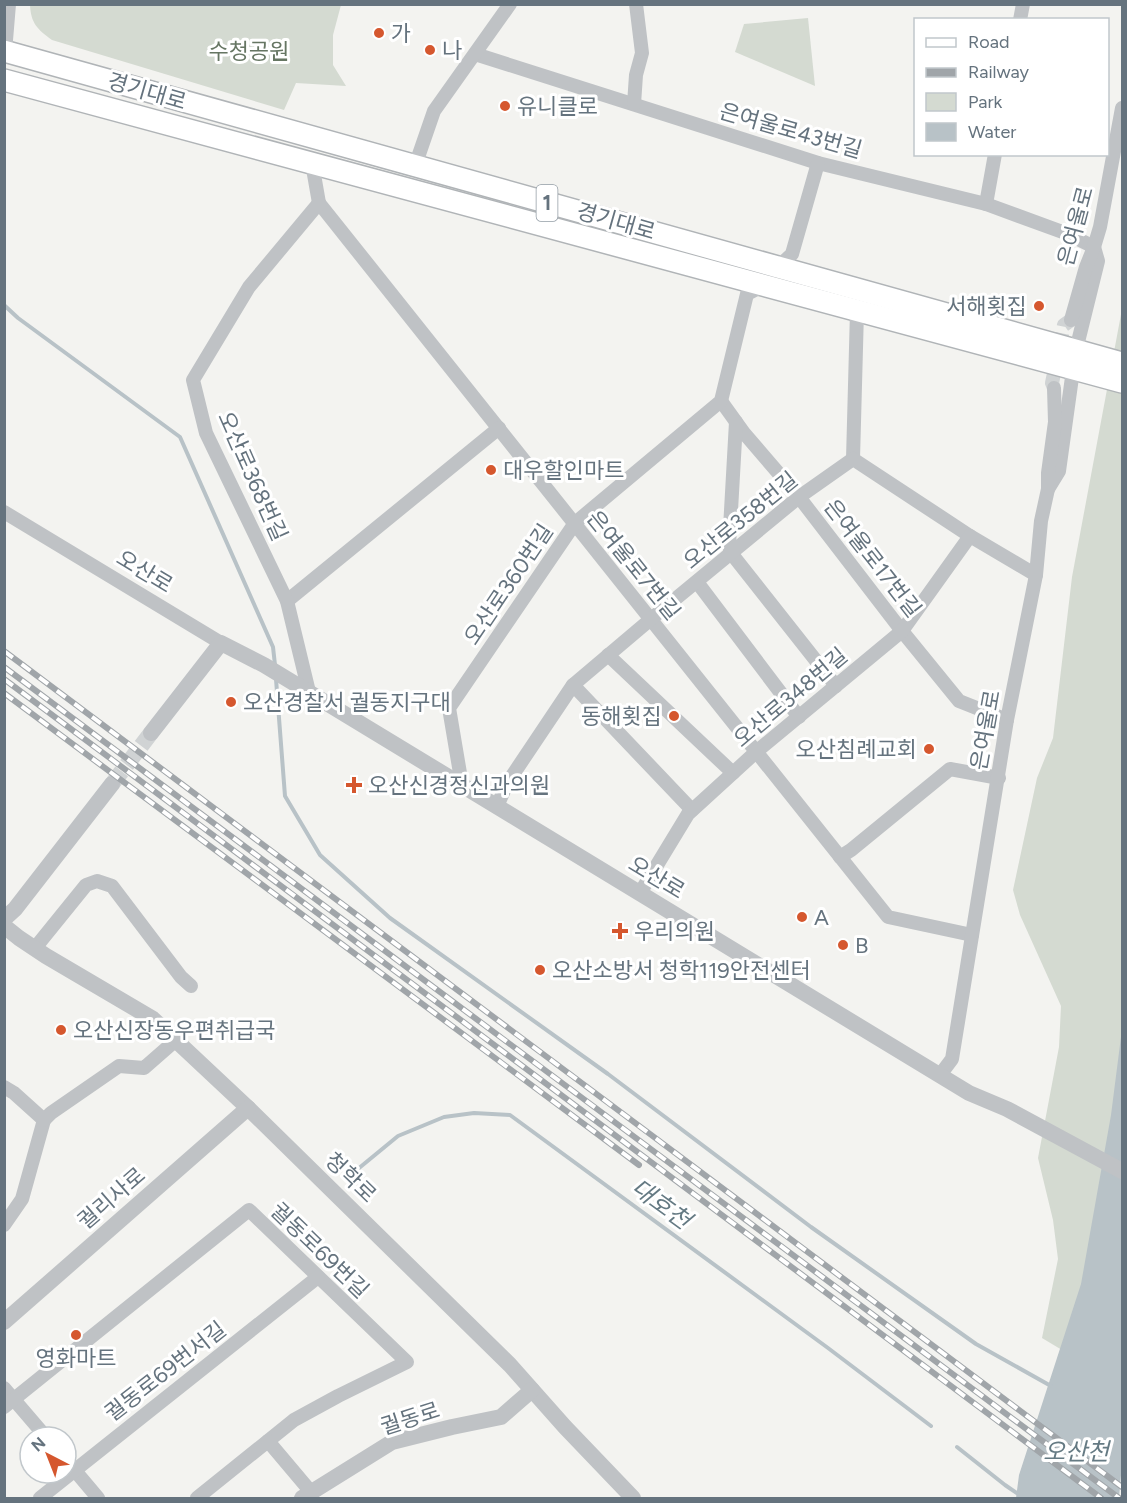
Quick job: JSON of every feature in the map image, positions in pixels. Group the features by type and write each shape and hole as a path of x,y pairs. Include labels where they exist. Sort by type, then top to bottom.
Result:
{"main road":[{"name":"경기대로","path":"5,52 777,267 1081,362 1122,382"},
{"name":"경기대로","path":"4,80 857,311 1081,362 1122,363"}],"street":[{"path":"5,52 8,4"},
{"path":"415,166 434,111 510,4"},
{"path":"634,104 636,75 642,53 636,4"},
{"name":"은여울로43번길","path":"475,54 818,163 986,204 1068,234 1094,247"},
{"name":"은여울로","path":"1071,320 1100,227 1122,108"},
{"path":"986,204 995,156"},
{"name":"은여울로7번길","path":"312,163 319,203 888,917 972,935"},
{"path":"721,401 747,294 764,286 777,267 792,254 818,163"},
{"name":"오산로368번길","path":"303,689 287,601 206,433 193,380 249,287 319,203"},
{"path":"1048,489 1059,471 1081,362 1098,261 1094,247"},
{"path":"857,311 853,459 970,536 1036,575"},
{"name":"은여울로","path":"940,1075 952,1059 1007,720 1036,575 1041,521 1048,489 1054,422 1054,388"},
{"name":"은여울로17번길","path":"721,401 744,433 799,497 959,701 1007,720"},
{"name":"오산로360번길","path":"462,785 449,708 575,523 721,401"},
{"path":"736,422 730,554 836,686"},
{"path":"287,601 499,428"},
{"name":"오산로358번길","path":"497,806 508,782 573,685 799,497 853,459"},
{"name":"오산로","path":"4,512 221,643 264,665 969,1093 1007,1110 1122,1171"},
{"name":"오산로348번길","path":"640,893 688,814 756,752 902,631 970,536"},
{"path":"697,582 799,717"},
{"path":"151,733 221,643"},
{"path":"608,655 733,773"},
{"path":"573,685 692,810"},
{"path":"840,857 950,769 999,778"},
{"path":"4,919 15,909 112,784"},
{"path":"35,948 86,885 97,881 112,886 181,977 192,986"},
{"name":"청학로","path":"4,926 35,948 153,1018 510,1365 633,1498"},
{"path":"4,1225 22,1199 44,1120 119,1066 144,1068 176,1040"},
{"path":"4,1086 44,1120"},
{"name":"궐리사로","path":"4,1322 248,1108"},
{"name":"궐동로69번길","path":"9,1403 249,1210 407,1362 294,1420 197,1498"},
{"name":"궐동로69번서길","path":"78,1459 318,1277"},
{"path":"4,1388 9,1403 33,1425"},
{"name":"궐동로","path":"307,1495 392,1443 452,1427 501,1418 532,1390"},
{"path":"268,1441 307,1495"},
{"path":"78,1474 98,1498"},
{"name":"궐동로69번서길","path":"39,1498 51,1485"}],"green space":[{"name":"수청공원","path":"30,5 341,5 333,35 333,65 346,86 296,83 284,110 52,40 36,25"},
{"path":"808,18 815,86 735,52 744,24"},
{"path":"1122,309 1122,1386 1042,1338 1058,1259 1053,1220 1038,1158 1059,1047 1061,1006 1020,915 1013,890 1037,778 1053,738 1072,577"}],"water":[{"name":"오산천","path":"1122,1029 1122,1464 1119,1498 1016,1498 1019,1475 1081,1284 1111,1115"}],"waterway":[{"path":"4,305 18,318 180,437 273,647 275,665"},
{"path":"276,679 285,796 320,855 390,918 608,1074 811,1227 976,1344 1051,1386"},
{"name":"대호천","path":"353,1173 398,1136 444,1117 474,1113 510,1115 931,1426"},
{"path":"957,1447 1024,1498"}],"tunnel":[{"path":"1054,388 1052,383 1064,325 1071,320"},
{"path":"112,784 151,733"}],"railway":[{"path":"4,651 1122,1487"},
{"path":"4,667 1119,1498"},
{"path":"4,679 1101,1498"},
{"path":"4,693 639,1165"}],"place":[{"name":"가","path":"379,33"},
{"name":"나","path":"430,50"},
{"name":"유니클로","path":"505,106"},
{"name":"서해횟집","path":"1039,306"},
{"name":"대우할인마트","path":"491,470"},
{"name":"오산경찰서 궐동지구대","path":"231,702"},
{"name":"동해횟집","path":"674,716"},
{"name":"오산침례교회","path":"929,749"},
{"name":"오산신경정신과의원","path":"354,785"},
{"name":"A","path":"802,917"},
{"name":"우리의원","path":"620,931"},
{"name":"B","path":"843,945"},
{"name":"오산소방서 청학119안전센터","path":"540,970"},
{"name":"오산신장동우편취급국","path":"61,1030"},
{"name":"영화마트","path":"76,1335"}]}
